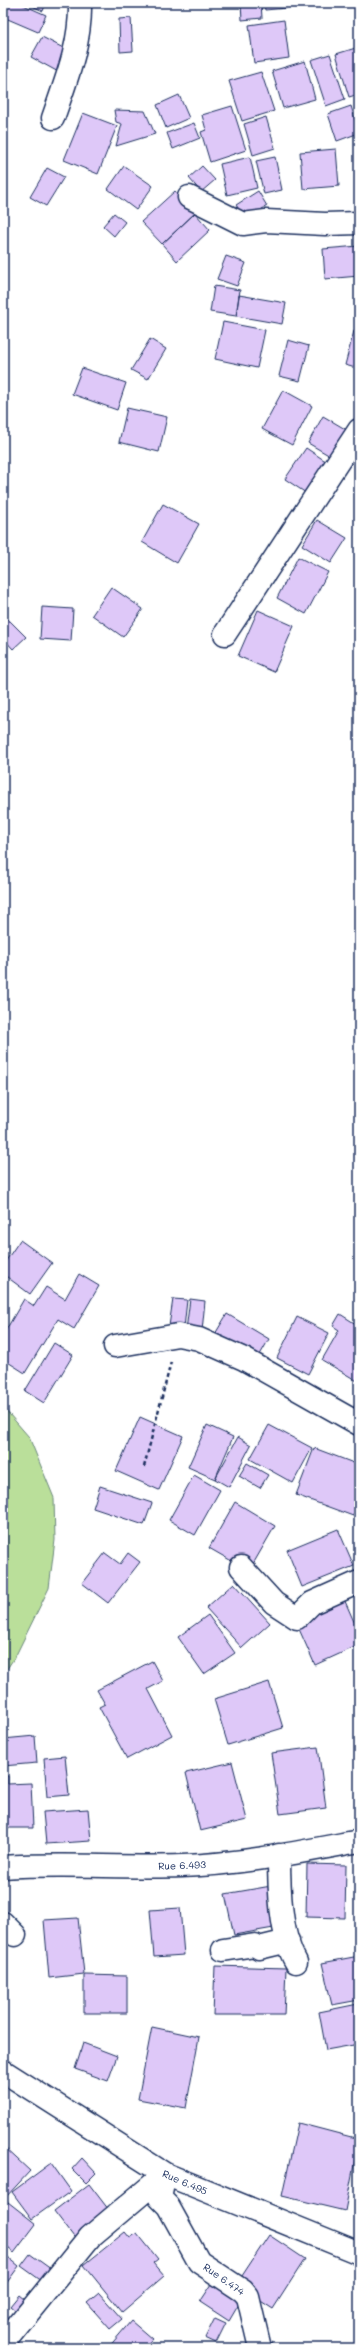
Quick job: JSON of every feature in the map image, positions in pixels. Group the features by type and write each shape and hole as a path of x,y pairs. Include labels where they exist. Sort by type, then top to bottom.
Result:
{"street":[{"path":"53,118 77,48 80,3"},
{"path":"189,197 243,224 266,221 325,224 359,223"},
{"path":"225,634 359,430"},
{"path":"115,1346 178,1335 199,1339 244,1359 359,1424"},
{"path":"241,1567 274,1603 297,1618 312,1603 359,1582"},
{"name":"Rue 6.493","path":"3,1867 98,1865 182,1866 263,1860 279,1855 359,1839"},
{"path":"279,1855 279,1888 288,1941 296,1962"},
{"path":"223,1950 255,1945 259,1948 288,1941"},
{"name":"Rue 6.495","path":"3,2072 164,2174 359,2253"},
{"path":"3,2344 90,2237 164,2174"},
{"name":"Rue 6.474","path":"164,2174 160,2198 168,2206 199,2262 243,2291 248,2297 260,2348"}],"path":[{"path":"144,1467 178,1335"}],"green space":[{"path":"3,1407 29,1437 54,1498 55,1540 49,1588 16,1655 3,1675"}],"building":[{"path":"5,3 19,3 46,15 38,32 3,17"},
{"path":"26,3 46,3 43,11"},
{"path":"241,3 261,3 262,18 242,20"},
{"path":"264,3 286,3 287,8 265,10"},
{"path":"131,18 133,51 120,52 119,19"},
{"path":"284,20 289,58 254,63 249,25"},
{"path":"42,37 73,53 62,74 31,57"},
{"path":"359,47 359,94 349,97 336,54"},
{"path":"330,54 345,99 326,106 311,60"},
{"path":"305,61 315,99 283,108 272,71"},
{"path":"261,72 274,111 242,121 229,81"},
{"path":"179,95 189,118 166,128 157,105"},
{"path":"232,106 246,150 210,162 201,132 206,130 202,115"},
{"path":"351,106 359,133 337,141 328,114"},
{"path":"114,110 145,111 155,134 116,146 122,124 116,122"},
{"path":"83,113 117,126 98,174 64,160"},
{"path":"266,117 275,148 253,155 244,124"},
{"path":"194,123 200,138 173,149 167,133"},
{"path":"336,149 339,186 303,189 300,152"},
{"path":"250,157 257,188 227,195 220,164"},
{"path":"275,157 282,190 264,194 256,161"},
{"path":"124,166 153,186 136,210 108,189"},
{"path":"202,166 215,180 201,192 189,178"},
{"path":"47,168 64,177 46,206 30,197"},
{"path":"175,191 195,213 162,244 141,222"},
{"path":"258,191 267,206 246,219 236,205"},
{"path":"114,213 125,222 114,236 103,226"},
{"path":"195,213 210,230 177,261 162,244"},
{"path":"359,246 359,276 325,279 323,249"},
{"path":"226,256 246,263 237,286 217,279"},
{"path":"214,286 240,290 236,316 210,312"},
{"path":"239,295 286,303 282,324 236,316"},
{"path":"223,322 265,330 257,368 215,359"},
{"path":"354,331 359,332 359,369 345,365"},
{"path":"150,339 166,349 148,379 131,370"},
{"path":"288,340 309,346 300,381 279,376"},
{"path":"82,368 126,383 117,410 72,394"},
{"path":"283,390 312,406 292,445 262,429"},
{"path":"127,408 167,417 159,452 119,442"},
{"path":"323,416 352,433 337,460 308,443"},
{"path":"306,448 330,464 309,495 285,479"},
{"path":"163,504 199,524 177,563 142,542"},
{"path":"317,520 347,538 331,563 302,545"},
{"path":"298,557 328,572 306,614 277,598"},
{"path":"111,587 143,609 123,637 92,615"},
{"path":"42,607 73,609 71,641 40,639"},
{"path":"258,610 294,626 274,672 238,656"},
{"path":"3,614 26,637 13,649 3,638"},
{"path":"20,1240 52,1263 30,1294 3,1274 3,1265"},
{"path":"79,1274 99,1286 74,1329 58,1319 25,1373 3,1359 3,1335 24,1299 34,1306 46,1287 65,1299"},
{"path":"173,1299 187,1300 184,1328 169,1326"},
{"path":"190,1299 205,1301 202,1331 186,1330"},
{"path":"227,1314 269,1339 257,1360 215,1334"},
{"path":"340,1314 359,1326 359,1382 322,1360 339,1330 333,1326"},
{"path":"297,1317 329,1333 308,1374 277,1358"},
{"path":"54,1343 73,1355 44,1403 25,1391"},
{"path":"359,1399 359,1412 353,1409"},
{"path":"140,1417 183,1436 159,1490 116,1471"},
{"path":"207,1425 233,1437 215,1479 188,1467"},
{"path":"269,1425 312,1448 293,1483 250,1459"},
{"path":"238,1437 251,1445 229,1487 215,1479"},
{"path":"314,1448 359,1465 359,1501 353,1516 296,1495"},
{"path":"247,1463 268,1475 260,1488 239,1476"},
{"path":"194,1475 220,1490 195,1535 169,1520"},
{"path":"100,1486 152,1503 144,1525 93,1508"},
{"path":"235,1502 275,1526 249,1571 209,1548"},
{"path":"338,1529 354,1566 302,1587 287,1550"},
{"path":"105,1553 120,1564 128,1553 140,1562 108,1603 82,1583"},
{"path":"234,1583 270,1623 242,1648 206,1608"},
{"path":"344,1599 359,1633 359,1645 315,1665 295,1620"},
{"path":"208,1615 235,1653 204,1674 178,1637"},
{"path":"152,1661 163,1681 148,1689 172,1735 127,1759 99,1707 105,1704 97,1690"},
{"path":"269,1682 283,1728 228,1745 214,1699"},
{"path":"35,1736 37,1763 3,1766 3,1739"},
{"path":"318,1747 326,1808 280,1814 271,1753"},
{"path":"65,1756 69,1795 47,1797 44,1758"},
{"path":"232,1762 247,1820 200,1831 186,1773"},
{"path":"3,1776 8,1776 8,1784 31,1783 33,1828 3,1828"},
{"path":"88,1809 91,1841 46,1844 43,1812"},
{"path":"307,1864 346,1865 345,1918 306,1917"},
{"path":"277,1885 285,1926 234,1935 225,1894"},
{"path":"180,1908 184,1955 154,1957 150,1910"},
{"path":"78,1918 84,1974 49,1978 44,1920"},
{"path":"359,1956 359,2000 332,2005 322,1963"},
{"path":"215,1966 286,1968 284,2015 213,2015"},
{"path":"84,1975 127,1976 127,2013 84,2013"},
{"path":"358,2004 359,2044 326,2050 319,2012"},
{"path":"152,2027 199,2037 186,2108 138,2099"},
{"path":"83,2043 117,2056 108,2081 75,2069"},
{"path":"298,2123 359,2139 345,2211 282,2196"},
{"path":"3,2146 30,2171 5,2198 3,2196"},
{"path":"82,2158 96,2173 86,2183 72,2169"},
{"path":"51,2163 71,2191 32,2219 12,2192"},
{"path":"89,2184 112,2214 77,2241 54,2211"},
{"path":"8,2202 36,2224 14,2253 3,2244 3,2208"},
{"path":"125,2232 130,2238 137,2233 158,2259 153,2263 164,2276 122,2312 84,2265"},
{"path":"269,2235 305,2259 273,2309 236,2285"},
{"path":"3,2253 19,2266 3,2288"},
{"path":"30,2254 55,2272 46,2284 21,2266"},
{"path":"214,2281 242,2299 229,2321 200,2302"},
{"path":"99,2293 122,2319 110,2329 87,2303"},
{"path":"19,2295 30,2304 21,2315 10,2306"},
{"path":"215,2318 226,2323 216,2343 205,2338"},
{"path":"131,2321 152,2339 144,2348 108,2348"}]}
